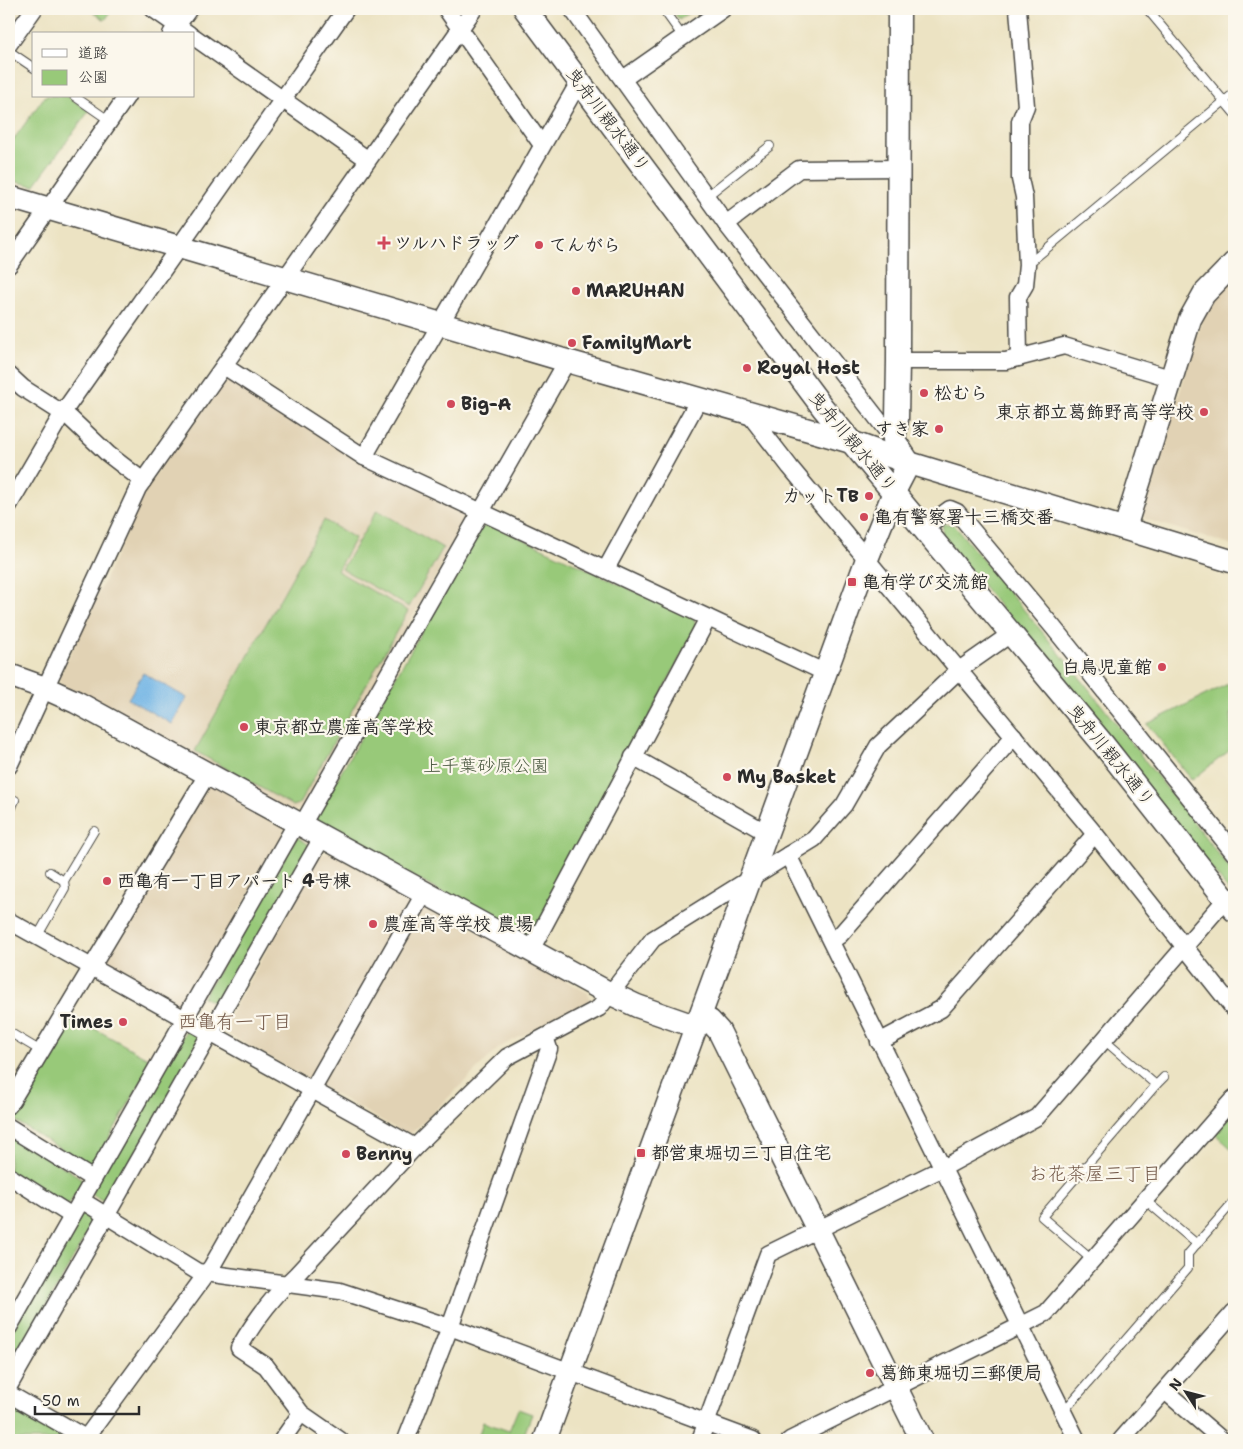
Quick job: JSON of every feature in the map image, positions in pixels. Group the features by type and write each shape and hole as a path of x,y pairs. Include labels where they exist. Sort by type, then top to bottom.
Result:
{"street":[{"path":"9,44 34,9"},
{"path":"153,9 179,31 188,9"},
{"path":"10,500 63,414 346,9"},
{"path":"446,9 542,145"},
{"path":"9,766 143,481 474,9"},
{"name":"曳舟川親水通り","path":"525,9 756,320 851,442 1012,633 1230,905"},
{"path":"572,9 726,224 894,440 909,463"},
{"path":"623,79 723,9"},
{"path":"894,440 897,419 898,361 899,9"},
{"path":"1018,9 1026,106 1020,121 1020,178 1024,197 1027,265 1025,285 1018,297 1019,358"},
{"path":"195,38 367,160"},
{"path":"364,457 442,324 579,82"},
{"path":"9,265 126,98"},
{"path":"726,224 799,169 898,168"},
{"path":"9,197 749,414 851,442 909,463 1234,562"},
{"path":"1125,528 1185,330 1196,306 1214,281 1234,263"},
{"path":"898,361 994,362 1019,358 1064,346 1170,378"},
{"path":"9,1327 185,1019 482,512 567,361"},
{"path":"224,366 364,457 826,673"},
{"path":"9,375 23,388 63,414 143,481"},
{"path":"606,569 699,399"},
{"path":"749,414 1095,834 1234,1009"},
{"path":"544,1440 699,1022 867,559 894,492 909,463"},
{"path":"924,528 950,508 957,512 1233,848"},
{"path":"531,950 708,618"},
{"path":"340,1440 301,1413 266,1366 239,1348 257,1317 415,1147 507,1057 599,1008 653,939 814,839 844,805 878,746 959,670 1012,633"},
{"path":"9,676 45,688 76,702 611,994 699,1022 710,1021 719,1031 922,1440"},
{"path":"830,942 840,936 1014,736"},
{"path":"633,757 767,832"},
{"path":"9,1105 208,773"},
{"path":"879,1042 941,1009 1095,834"},
{"path":"9,1386 323,836"},
{"path":"788,855 1077,1440"},
{"path":"9,1394 87,1439 206,1274 425,892"},
{"path":"700,1440 768,1254 943,1168 1037,1117 1185,946 1230,905"},
{"path":"9,921 415,1147"},
{"path":"406,1440 450,1327 548,1049 545,1037"},
{"path":"790,1440 1046,1313 1234,1098"},
{"path":"9,1127 93,1179"},
{"path":"9,1176 72,1216"},
{"path":"81,1200 198,1272 340,1291 450,1327 569,1373 753,1440"},
{"path":"1121,1440 1234,1312"},
{"path":"1165,1391 1222,1440"},
{"path":"282,1440 301,1413"}],"lane":[{"path":"663,9 683,37"},
{"path":"1146,9 1234,113"},
{"path":"9,50 32,67"},
{"path":"1027,265 1234,93"},
{"path":"77,98 110,121"},
{"path":"707,196 770,146"},
{"path":"9,814 15,800"},
{"path":"37,937 65,888 64,881 94,831"},
{"path":"50,872 64,881"},
{"path":"9,1032 41,1051"},
{"path":"1104,1040 1156,1085"},
{"path":"1093,1260 1042,1217 1164,1077"},
{"path":"1145,1200 1197,1244"},
{"path":"1063,1412 1188,1268 1188,1254 1234,1201"}],"shaded area":[{"name":"東京都立葛飾野高等学校","path":"1234,277 1234,546 1145,519 1143,511 1205,312 1212,299"},
{"name":"東京都立農産高等学校","path":"232,380 467,512 468,520 303,808 293,811 283,826 284,833 185,1005 176,1007 109,967 107,957 218,770 61,684 59,678 149,484 222,381"},
{"name":"農産高等学校 農場","path":"334,851 588,993 590,1001 500,1047 412,1133 404,1133 230,1035 225,1024 321,855"}],"green space":[{"path":"88,9 113,9 105,20"},
{"path":"672,9 695,9 679,20"},
{"path":"44,98 70,98 89,111 34,186 9,180 9,142 11,143"},
{"path":"377,510 443,548 409,607 342,569"},
{"path":"324,520 355,538 337,571 408,611 299,804 293,806 195,751"},
{"path":"943,523 954,525 1085,684 1234,874 1234,897 942,535"},
{"name":"上千葉砂原公園","path":"491,524 694,619 696,627 535,935 524,938 318,824 316,816 481,528"},
{"path":"1234,681 1234,713 1231,714 1234,747 1192,780 1147,724"},
{"path":"297,837 308,844 310,848 221,1007 203,997"},
{"path":"72,1016 153,1061 95,1163 88,1166 17,1122 14,1113"},
{"path":"187,1029 199,1036 201,1042 106,1202 94,1196 91,1191"},
{"path":"1234,1111 1234,1151 1215,1134"},
{"path":"9,1133 81,1178 82,1183 69,1204 62,1205 9,1171"},
{"path":"83,1214 94,1221 9,1373 9,1337 79,1216"},
{"path":"9,1404 71,1440 9,1440"},
{"path":"518,1409 532,1414 522,1440 477,1440 483,1422 509,1431"}],"water":[{"path":"143,673 187,698 172,724 128,699"}],"place":[{"name":"ツルハドラッグ","path":"384,243"},
{"name":"てんがら","path":"539,245"},
{"name":"MARUHAN","path":"576,291"},
{"name":"FamilyMart","path":"572,343"},
{"name":"Royal Host","path":"747,368"},
{"name":"松むら","path":"924,393"},
{"name":"Big-A","path":"451,404"},
{"name":"東京都立葛飾野高等学校","path":"1204,412"},
{"name":"すき家","path":"939,429"},
{"name":"カットTB","path":"869,496"},
{"name":"亀有警察署十三橋交番","path":"864,517"},
{"name":"亀有学び交流館","path":"852,582"},
{"name":"白鳥児童館","path":"1162,667"},
{"name":"東京都立農産高等学校","path":"244,727"},
{"name":"My Basket","path":"727,777"},
{"name":"西亀有一丁目アパート 4号棟","path":"107,881"},
{"name":"農産高等学校 農場","path":"373,924"},
{"name":"Times","path":"123,1022"},
{"name":"都営東堀切三丁目住宅","path":"641,1153"},
{"name":"Benny","path":"346,1154"},
{"name":"葛飾東堀切三郵便局","path":"870,1373"}],"district":[{"name":"西亀有一丁目","path":"235,1021"},
{"name":"お花茶屋三丁目","path":"1095,1173"}]}
